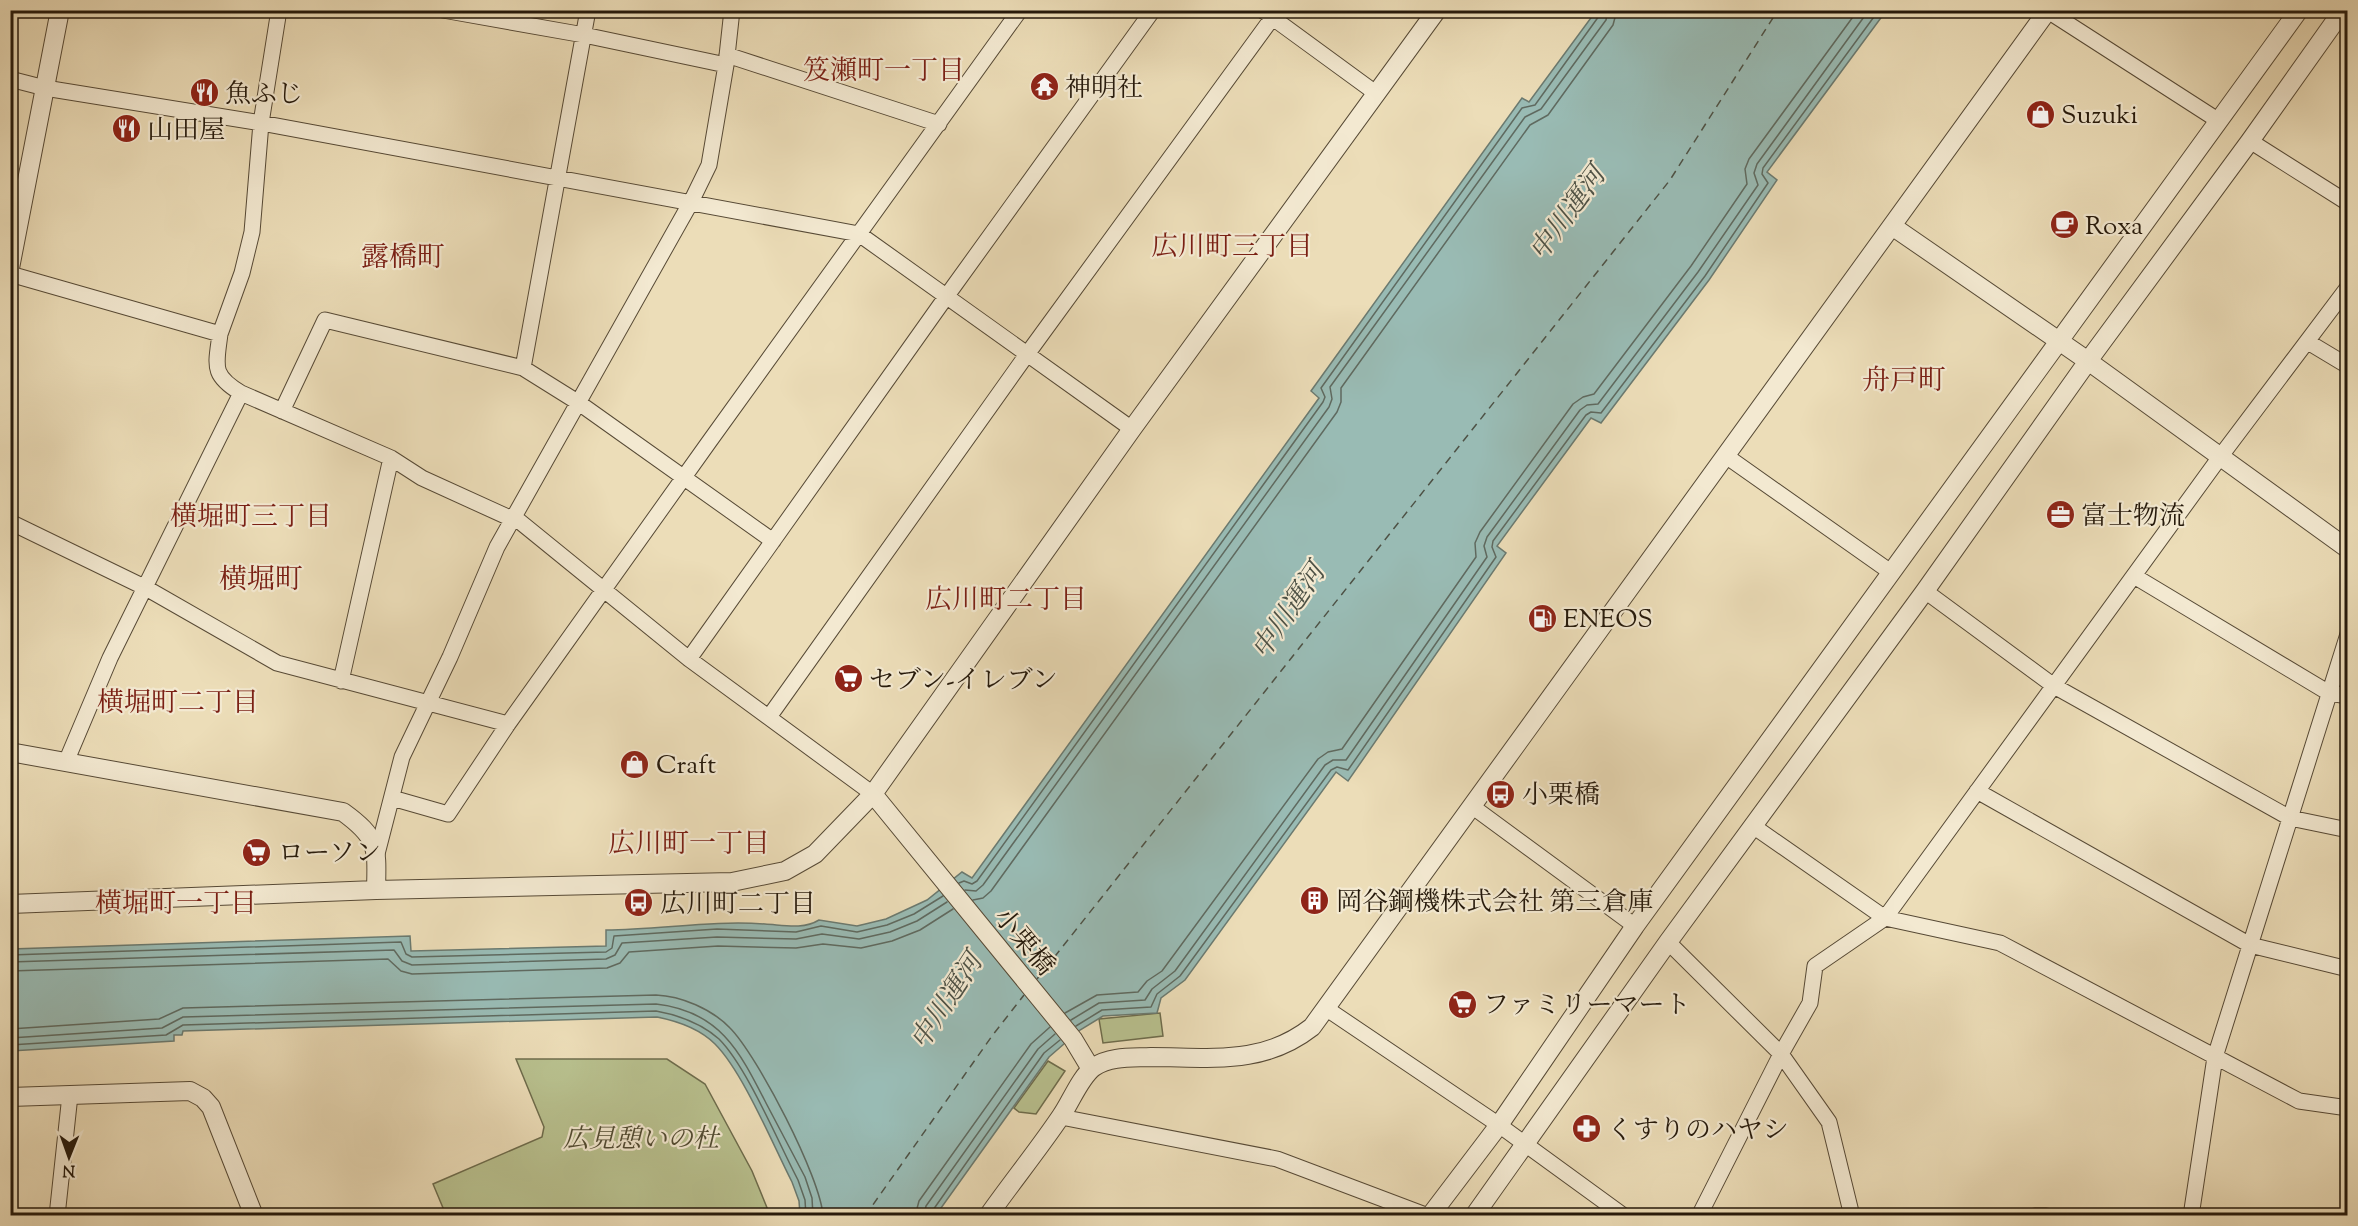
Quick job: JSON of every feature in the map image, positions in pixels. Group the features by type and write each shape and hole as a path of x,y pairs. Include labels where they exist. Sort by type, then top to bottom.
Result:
{"street":[{"path":"10,268 16,210 45,88 60,10"},
{"path":"279,10 261,123 252,232 242,273 219,334 216,368 224,382 241,393 391,458 422,478 513,517 689,659 873,794"},
{"path":"443,10 727,60 939,124"},
{"path":"523,368 588,10"},
{"path":"376,890 377,854 402,757 513,517 691,202 709,165 727,60 732,10"},
{"path":"392,798 448,814 508,724 1020,10"},
{"path":"689,659 1153,10"},
{"path":"10,904 376,890 732,882 785,871 815,854 873,794 1132,429 1437,10"},
{"path":"1060,1117 1277,1159 1429,1215 1499,1125 1635,926 2299,10"},
{"path":"1474,1215 1668,942 1925,591 2088,361 2343,10"},
{"path":"988,1215 1060,1117 1091,1069 1106,1060 1130,1057 1237,1057 1270,1052 1293,1042 1312,1027 2048,11 2219,121"},
{"path":"769,717 1271,13 1377,94"},
{"path":"10,79 45,88 261,123 859,234 1132,429"},
{"path":"2250,141 2348,203"},
{"path":"1892,226 2088,361 2348,549"},
{"path":"10,274 219,334"},
{"path":"1699,1215 1780,1054 1810,1003 1815,966 1885,918 2220,457 2348,287"},
{"path":"282,411 325,320 523,368 579,403 773,541"},
{"path":"2308,342 2348,366"},
{"path":"66,762 110,658 241,393"},
{"path":"1726,456 1892,573"},
{"path":"341,681 391,458"},
{"path":"10,522 146,588 277,663 508,724"},
{"path":"2134,576 2329,693 2348,696"},
{"path":"1925,591 2054,686 2290,818 2348,830"},
{"path":"2191,1215 2215,1057 2348,634"},
{"path":"10,752 343,812 366,828 377,854"},
{"path":"1977,791 2250,945 2348,969"},
{"name":"小栗橋","path":"873,794 937,876 1073,1039 1091,1069"},
{"path":"1473,807 1635,926"},
{"path":"1753,826 1885,918 2000,944 2299,1101 2348,1108"},
{"path":"1668,942 1780,1054 1829,1122 1852,1215"},
{"path":"1327,1009 1499,1125 1624,1215"},
{"path":"10,1097 190,1091 203,1098 211,1107 254,1215"},
{"path":"57,1215 70,1095"},
{"path":"2035,1215 2046,1215"}],"green space":[{"path":"1160,1013 1163,1036 1103,1043 1099,1019"},
{"name":"広見憩いの杜","path":"516,1059 667,1059 705,1084 752,1171 770,1215 446,1215 433,1184 542,1137 544,1127"},
{"path":"1048,1061 1065,1071 1036,1114 1019,1112 1014,1108"}],"water":[{"name":"中川運河","path":"1596,11 1886,11 1767,172 1777,180 1709,280 1601,423 1591,418 1497,546 1506,553 1348,781 1336,772 1185,980 1161,998 1157,1013 1103,1016 1080,1030 1049,1057 936,1215 800,1215 799,1201 792,1182 747,1090 726,1056 715,1044 695,1030 657,1017 183,1031 182,1035 174,1035 174,1041 11,1051 11,949 410,936 411,951 606,946 606,930 725,923 800,926 819,920 857,926 886,919 927,900 962,872 972,878 1319,398 1311,391 1522,98 1529,102"}],"ferry route":[{"path":"1037,979 1670,180 1778,10"},
{"path":"865,1216 992,1036 1024,995"}],"place":[{"name":"神明社","path":"1044,87"},
{"name":"魚ふじ","path":"204,93"},
{"name":"Suzuki","path":"2040,114"},
{"name":"山田屋","path":"126,129"},
{"name":"Roxa","path":"2064,225"},
{"name":"富士物流","path":"2060,515"},
{"name":"ENEOS","path":"1542,618"},
{"name":"セブン-イレブン","path":"848,679"},
{"name":"Craft","path":"635,764"},
{"name":"小栗橋","path":"1501,794"},
{"name":"ローソン","path":"257,852"},
{"name":"岡谷鋼機株式会社 第三倉庫","path":"1315,901"},
{"name":"広川町二丁目","path":"639,903"},
{"name":"ファミリーマート","path":"1462,1004"},
{"name":"くすりのハヤシ","path":"1586,1129"}],"district":[{"name":"笈瀬町一丁目","path":"884,70"},
{"name":"広川町三丁目","path":"1232,246"},
{"name":"露橋町","path":"403,256"},
{"name":"舟戸町","path":"1904,379"},
{"name":"横堀町三丁目","path":"251,516"},
{"name":"横堀町","path":"261,578"},
{"name":"広川町二丁目","path":"1006,599"},
{"name":"横堀町二丁目","path":"178,702"},
{"name":"広川町一丁目","path":"689,843"},
{"name":"横堀町一丁目","path":"176,903"}]}
